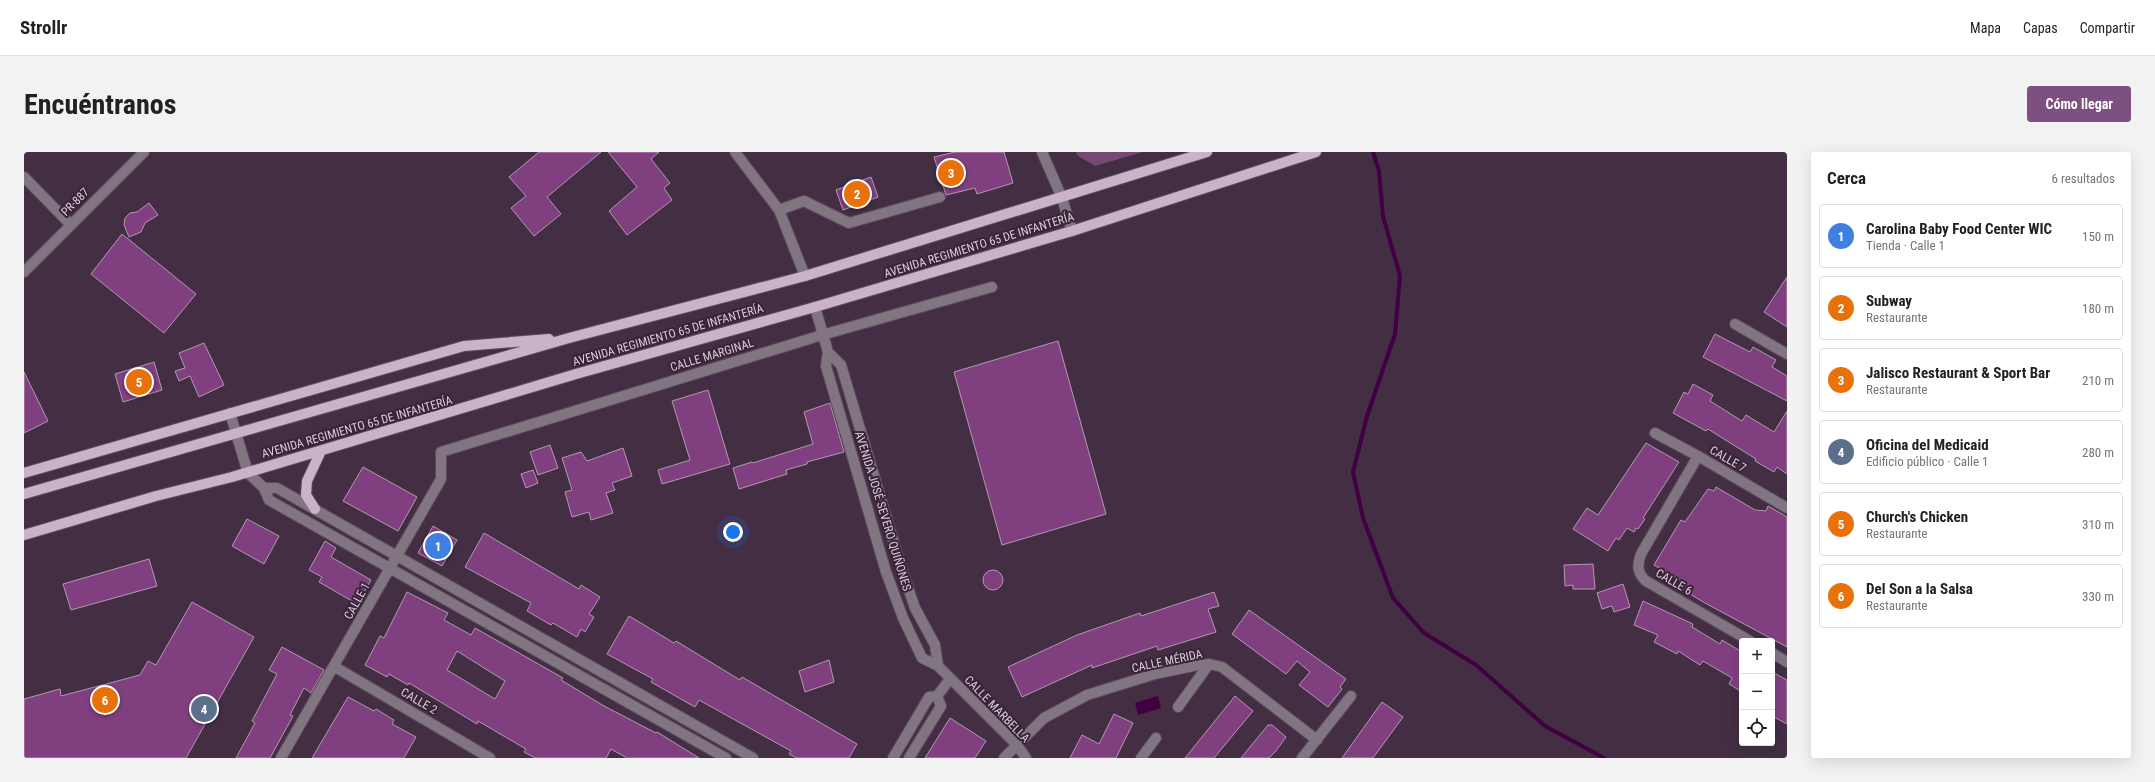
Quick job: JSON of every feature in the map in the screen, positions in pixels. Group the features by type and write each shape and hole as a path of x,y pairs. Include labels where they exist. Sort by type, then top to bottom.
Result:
{"main road":[{"name":"AVENIDA REGIMIENTO 65 DE INFANTERÍA","path":"24,494 235,432 568,338 805,276 1062,198 1207,152"},
{"name":"AVENIDA REGIMIENTO 65 DE INFANTERÍA","path":"24,534 156,496 248,473 576,374 815,307 1072,231 1316,152"},
{"path":"24,473 464,346 568,338"},
{"path":"314,509 306,495 307,481 321,451"}],"street":[{"name":"PR-887","path":"24,272 144,152"},
{"path":"735,152 779,210 805,276"},
{"path":"1042,152 1062,198 1072,231"},
{"path":"24,177 71,225"},
{"path":"779,210 804,201 849,223 940,197"},
{"name":"CALLE MARGINAL","path":"441,452 822,335 992,286"},
{"name":"AVENIDA JOSÉ SEVERO QUIÑONES","path":"815,307 828,352 841,365 894,543 915,608 935,645 938,666"},
{"path":"1735,324 1787,354"},
{"name":"AVENIDA JOSÉ SEVERO QUIÑONES","path":"828,352 826,366 879,548 903,618 922,658 938,666 950,679"},
{"path":"838,407 852,402"},
{"path":"230,413 248,473 264,488 269,500 391,567 474,616 726,758"},
{"name":"CALLE 7","path":"1655,433 1698,456 1787,508"},
{"path":"852,456 867,451"},
{"name":"CALLE 1","path":"281,758 335,667 441,479 441,452"},
{"name":"CALLE 6","path":"1698,456 1641,554 1638,570 1646,581 1745,638"},
{"path":"264,488 277,488 396,557 753,758"},
{"path":"879,548 894,543"},
{"path":"1775,655 1787,662"},
{"path":"1178,707 1209,664"},
{"name":"CALLE MÉRIDA","path":"1004,758 1044,718 1087,695 1155,674 1209,664 1222,667 1317,740"},
{"name":"CALLE 2","path":"335,667 490,758"},
{"path":"937,696 941,706 908,758 894,755 929,697 937,696 950,679"},
{"name":"CALLE MARBELLA","path":"950,679 1017,744 1026,758"},
{"path":"1302,758 1351,696"},
{"path":"1141,758 1156,738"}],"shaded area":[{"path":"1076,152 1143,152 1095,166 1078,156"},
{"path":"1158,696 1161,708 1138,715 1135,703"}],"building":[{"path":"539,152 601,152 547,197 561,214 534,236 511,208 526,196 509,177"},
{"path":"608,152 659,152 651,159 670,183 664,188 672,200 627,235 609,211 637,187"},
{"path":"955,152 1004,152 1013,183 977,194 975,188 946,195 934,157"},
{"path":"871,177 878,197 843,210 836,190"},
{"path":"149,203 158,215 145,223 141,232 129,237 124,225 125,218 130,213 137,212"},
{"path":"122,234 196,294 164,333 91,274"},
{"path":"1787,277 1787,327 1764,312"},
{"path":"1715,334 1750,352 1753,347 1776,360 1772,367 1787,376 1787,401 1703,357"},
{"path":"1058,341 1106,514 1002,545 954,372"},
{"path":"204,343 224,385 199,397 190,376 179,381 175,371 185,368 179,353"},
{"path":"154,362 162,390 123,402 115,374"},
{"path":"24,372 48,421 24,433"},
{"path":"1693,384 1713,395 1710,401 1742,421 1746,415 1774,432 1787,411 1787,474 1777,467 1774,472 1708,429 1706,431 1673,413 1684,392 1688,394"},
{"path":"708,390 730,464 662,484 658,470 690,460 672,401"},
{"path":"830,403 844,452 807,462 807,464 786,470 787,474 739,489 733,468 813,444 804,412"},
{"path":"1646,443 1679,462 1643,518 1645,519 1638,529 1636,528 1634,532 1627,528 1619,540 1616,538 1608,551 1573,529 1587,508 1598,515"},
{"path":"550,445 558,468 538,475 530,452"},
{"path":"623,448 632,476 612,483 615,490 606,493 613,513 591,520 589,512 572,517 565,492 572,490 562,458 581,452 587,461"},
{"path":"363,467 417,497 398,531 343,501"},
{"path":"533,470 538,483 526,488 521,474"},
{"path":"1716,487 1755,510 1766,511 1768,506 1787,517 1787,647 1775,641 1775,638 1770,638 1680,588 1683,582 1654,565 1681,520 1685,522 1708,489 1714,491"},
{"path":"247,519 279,536 264,564 232,546"},
{"path":"433,526 457,540 442,566 418,553"},
{"path":"484,533 579,589 581,585 600,597 589,614 594,617 585,632 581,629 577,637 553,623 551,625 527,611 531,603 465,567"},
{"path":"325,541 336,548 331,557 371,580 357,604 319,582 322,577 309,570"},
{"path":"149,559 157,586 71,610 63,584"},
{"path":"1593,564 1595,589 1573,589 1573,585 1565,586 1564,565"},
{"path":"989,570 997,570 1003,576 1003,584 997,590 989,590 983,584 983,576"},
{"path":"1623,584 1630,607 1614,612 1612,606 1602,609 1597,593"},
{"path":"407,592 448,613 444,620 471,635 475,628 563,678 561,680 604,706 656,733 657,732 699,758 627,758 611,749 606,758 535,758 524,752 526,749 478,721 477,724 409,683 408,685 389,674 387,677 365,665 380,636 384,638","holes":["457,651 505,681 495,699 447,670"]},
{"path":"1214,592 1219,606 1208,609 1216,632 1158,650 1157,646 1092,668 1092,665 1022,697 1008,667 1077,635 1140,613 1141,616"},
{"path":"1643,601 1693,624 1692,627 1720,644 1722,640 1739,650 1739,690 1729,684 1732,678 1703,661 1700,665 1678,651 1677,654 1654,642 1658,635 1634,625"},
{"path":"192,602 254,637 186,758 24,758 24,699 60,689 61,696 140,675 148,661 156,665"},
{"path":"1249,610 1346,679 1340,687 1342,689 1328,707 1299,685 1310,672 1297,661 1286,674 1232,634"},
{"path":"629,616 674,643 676,641 740,680 742,677 857,744 849,758 797,758 789,754 791,751 699,700 695,707 651,682 653,679 607,654"},
{"path":"282,647 324,670 311,693 304,688 290,715 293,716 270,758 236,758 255,723 252,721 277,674 269,670"},
{"path":"829,660 834,682 805,692 799,671"},
{"path":"1775,674 1787,680 1787,724 1775,718"},
{"path":"1235,696 1253,711 1214,758 1185,758"},
{"path":"348,697 374,711 376,709 394,720 392,724 416,737 404,758 312,758"},
{"path":"1382,702 1403,717 1373,758 1342,758"},
{"path":"1114,714 1133,723 1116,758 1070,758 1082,735 1099,744"},
{"path":"950,718 986,741 975,758 925,758"},
{"path":"1268,725 1272,725 1286,737 1276,751 1269,758 1241,758"}],"waterway":[{"path":"1373,152 1379,171 1383,216 1400,276 1395,334 1367,416 1353,472 1363,518 1393,598 1424,633 1476,665 1545,726 1604,758"}],"place":[{"name":"Jalisco Restaurant & Sport Bar","path":"951,173"},
{"name":"Subway","path":"857,194"},
{"name":"Church's Chicken","path":"139,382"},
{"name":"Carolina Baby Food Center WIC","path":"438,546"},
{"name":"Del Son a la Salsa","path":"105,700"},
{"name":"Oficina del Medicaid","path":"204,709"}]}
